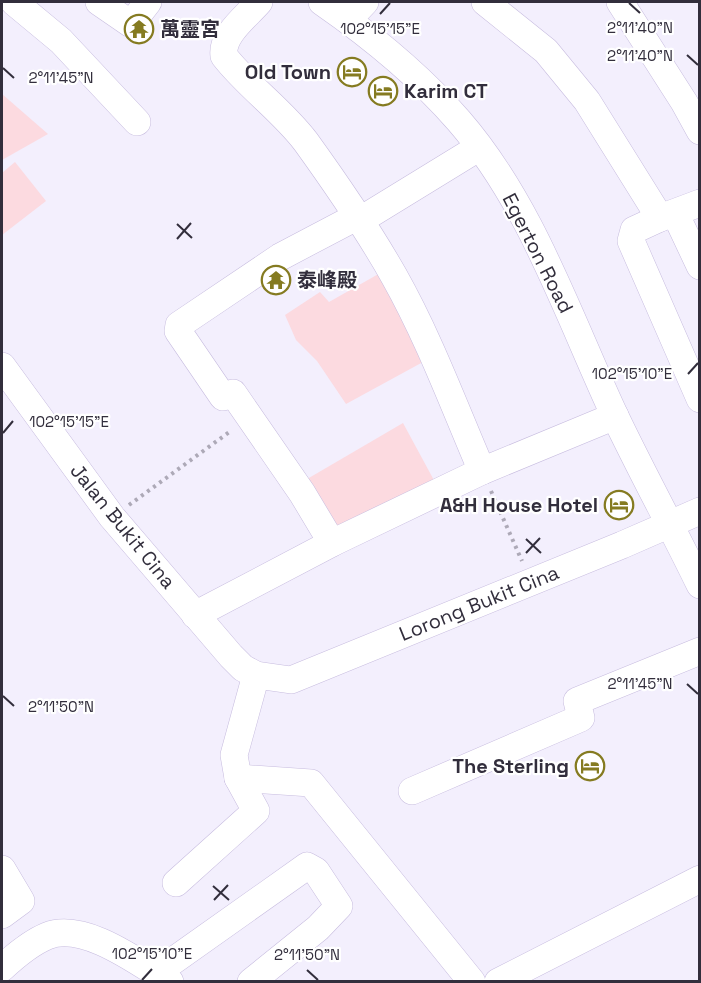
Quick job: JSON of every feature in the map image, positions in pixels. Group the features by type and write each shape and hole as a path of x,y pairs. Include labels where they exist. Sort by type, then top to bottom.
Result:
{"street":[{"path":"14,2 61,41 137,122"},
{"path":"99,2 131,24 148,2"},
{"path":"259,2 227,38 223,47 224,56 277,108 305,140 394,277 482,471"},
{"name":"Egerton Road","path":"322,2 356,10 460,122 478,148 533,234 615,417 671,523 699,585"},
{"path":"485,2 546,51 587,101 667,215 699,266"},
{"path":"620,2 684,102 699,131"},
{"path":"332,543 302,493 233,393 223,397 178,331 179,325 280,257 357,219 478,148"},
{"path":"699,203 634,230 632,241 699,399"},
{"name":"Jalan Bukit Cina","path":"2,366 112,517 243,668 256,675"},
{"path":"195,615 332,543 482,471 615,417"},
{"name":"Lorong Bukit Cina","path":"256,675 291,680 699,511"},
{"path":"412,791 581,718 577,701 699,651"},
{"path":"176,883 256,811 238,778 234,755 256,675"},
{"path":"238,778 311,783 472,981"},
{"path":"2,968 19,953 48,935 76,933 120,951 163,977 307,866 315,871 339,906 318,928 252,981"},
{"path":"2,869 21,901 2,915"},
{"path":"498,981 699,879"}],"path":[{"path":"112,517 250,417"},
{"path":"482,471 531,581"}],"shaded area":[{"path":"2,94 48,134 2,160"},
{"path":"15,162 46,201 2,235 2,173"},
{"path":"382,272 423,362 346,404 317,361 296,340 285,315 320,292 329,302"},
{"path":"403,423 436,484 337,531 302,482"}],"place":[{"name":"萬靈宮","path":"139,29"},
{"name":"Old Town","path":"352,72"},
{"name":"Karim CT","path":"383,91"},
{"name":"泰峰殿","path":"276,280"},
{"name":"A&H House Hotel","path":"619,505"},
{"name":"The Sterling","path":"590,766"}]}
